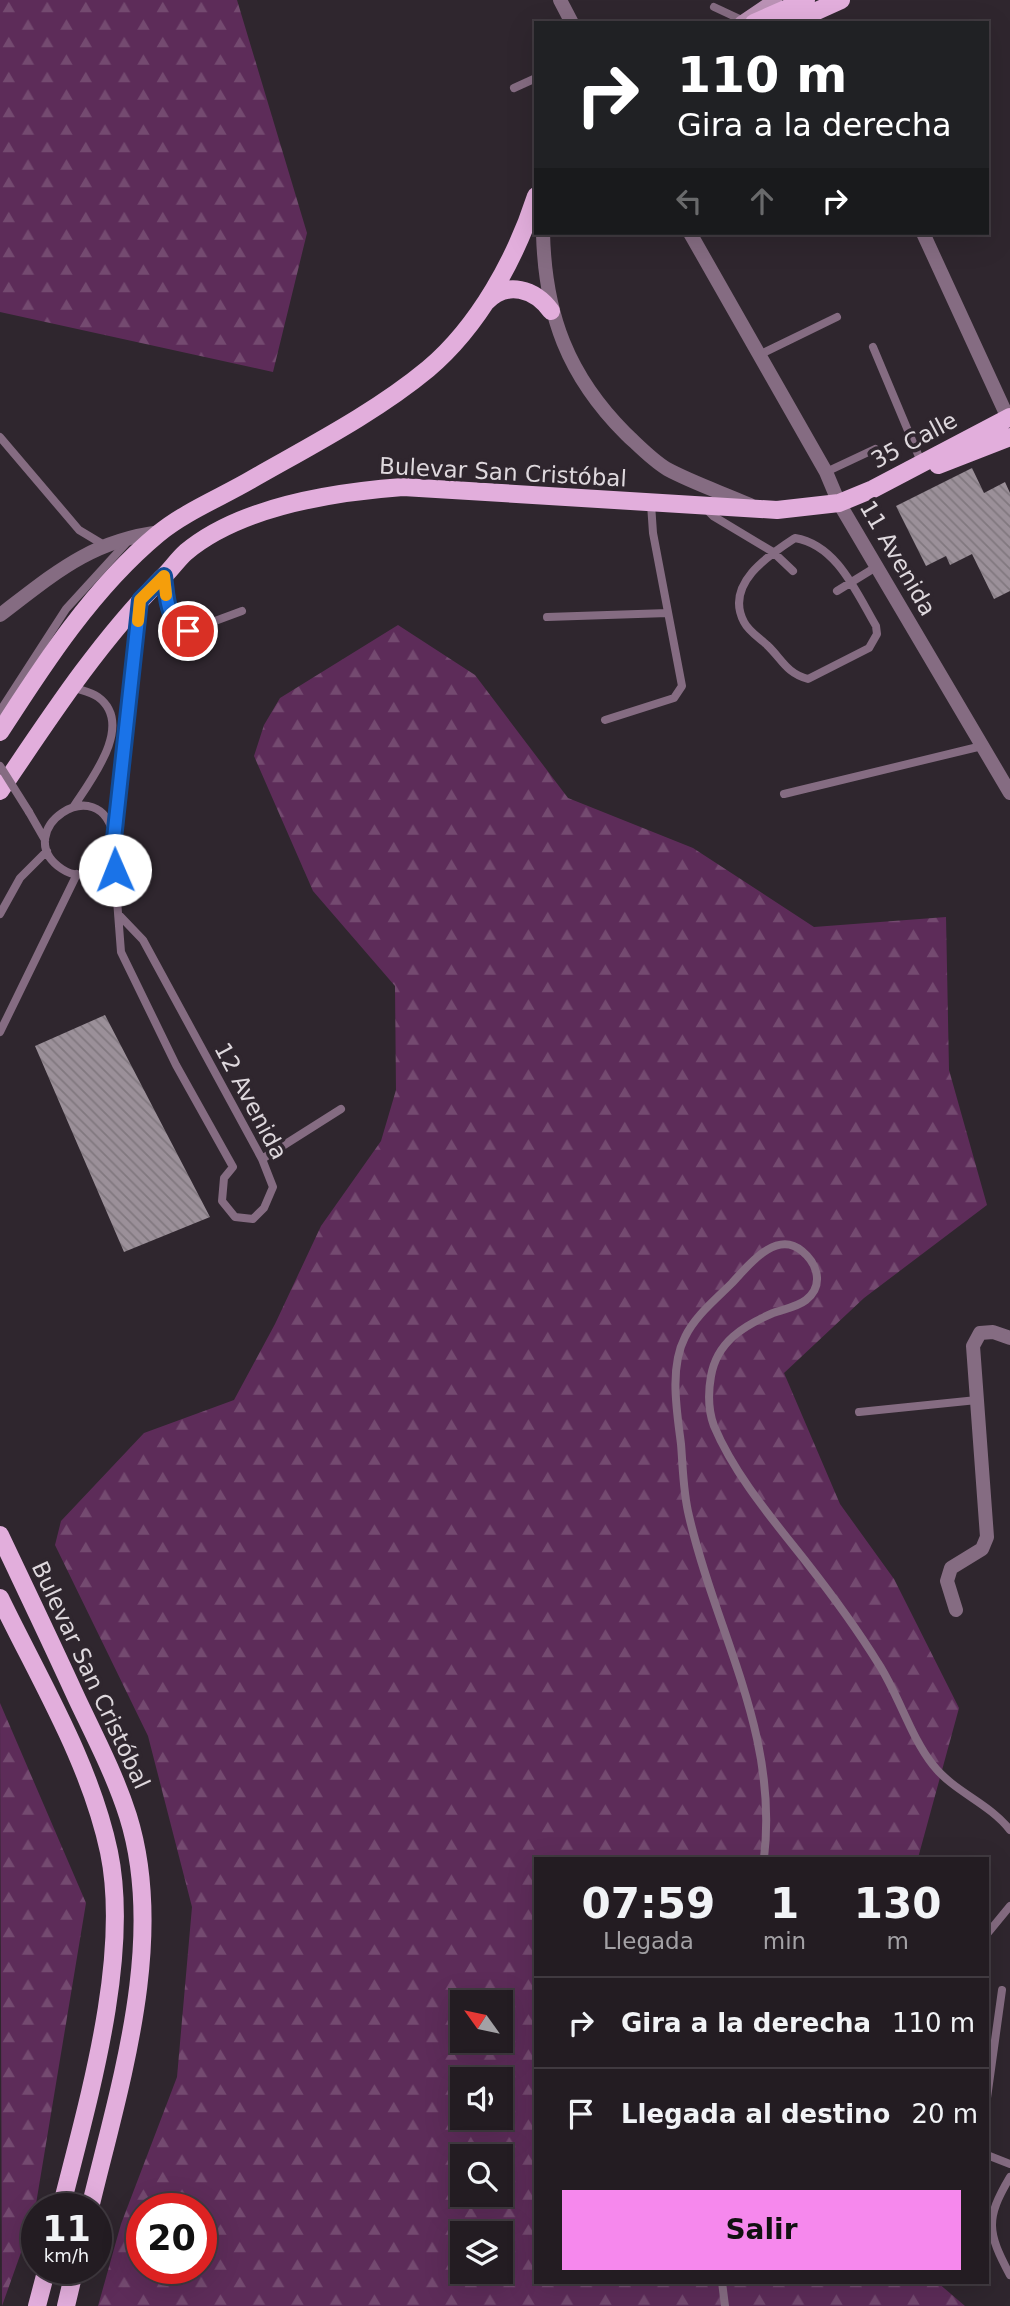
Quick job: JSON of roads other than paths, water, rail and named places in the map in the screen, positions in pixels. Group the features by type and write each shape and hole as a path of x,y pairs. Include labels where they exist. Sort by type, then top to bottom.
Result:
{"main road":[{"path":"748,21 775,0"},
{"path":"795,21 841,0"},
{"path":"753,21 818,11"},
{"path":"479,310 525,228 534,201"},
{"path":"0,732 37,675 101,591 160,532 334,433 429,368 488,299 501,291 516,288 530,292 542,300 551,311"},
{"name":"35 Calle","path":"839,503 873,489 1009,418"},
{"path":"873,489 1004,440"},
{"name":"Bulevar San Cristóbal","path":"0,791 92,657 140,600 187,552 219,532 306,499 350,491 403,487 704,506 800,509 839,503"},
{"name":"Bulevar San Cristóbal","path":"0,1535 108,1765 128,1817 135,1851 141,1905 141,1958 119,2085 93,2193"},
{"name":"Bulevar San Cristóbal","path":"0,1598 86,1777 109,1855 114,1901 107,1991 92,2080 65,2193"},
{"path":"37,2306 43,2284"},
{"path":"66,2306 71,2284"}],"street":[{"path":"560,0 571,21"},
{"path":"543,235 544,271 551,311 565,349 584,384 607,415 642,449 667,468 755,507"},
{"name":"11 Avenida","path":"691,235 826,472 839,503 1010,793"},
{"path":"924,235 1009,418"},
{"path":"0,615 47,579 104,545 133,536 160,532"},
{"path":"956,1610 947,1581 951,1567 982,1549 987,1536 974,1346 979,1333 993,1332 1010,1338"}],"lane":[{"path":"714,7 745,21"},
{"path":"514,88 534,79"},
{"path":"760,355 837,317"},
{"path":"873,347 922,464"},
{"path":"0,438 79,530 104,545"},
{"path":"826,472 875,449"},
{"path":"605,720 674,698 682,686 653,533 651,504"},
{"path":"704,506 716,518 773,552 793,571"},
{"path":"0,711 66,609 133,536"},
{"path":"795,538 825,549 850,583 876,626 874,642 869,648 815,678 796,676 751,631 740,611 744,584 752,571 773,552 795,538"},
{"path":"837,591 876,567"},
{"path":"164,576 167,603 179,628 188,631 242,611"},
{"name":"12 Avenida","path":"120,916 143,940 262,1159 273,1186 264,1208 253,1219 234,1217 222,1201 224,1178 233,1167 176,1065 121,952 114,843 140,600"},
{"path":"547,617 668,613"},
{"path":"72,687 96,695 108,707 112,728 106,753 74,806"},
{"path":"784,794 982,746"},
{"path":"0,766 29,812 46,846 59,867 77,874 86,873 104,865 114,843 112,828 101,813 93,808 74,806 64,809 50,823 46,846 20,878 0,914"},
{"path":"0,1032 77,874"},
{"path":"262,1159 341,1109"},
{"path":"764,1857 766,1778 761,1750 738,1663 689,1515 676,1422 677,1376 680,1350 700,1315 755,1259 772,1247 783,1244 795,1246 808,1257 818,1274 817,1286 803,1302 753,1323 730,1338 719,1350 708,1394 713,1424 771,1520 808,1565 880,1665 931,1763 946,1779 1002,1820 1010,1830"},
{"path":"859,1412 977,1400"},
{"path":"989,1932 1010,1906"},
{"path":"989,2084 1002,1990"},
{"path":"989,2156 1010,2164"},
{"path":"1010,2177 995,2203 990,2226 993,2244 1010,2275"},
{"path":"722,2284 725,2306"}]}
